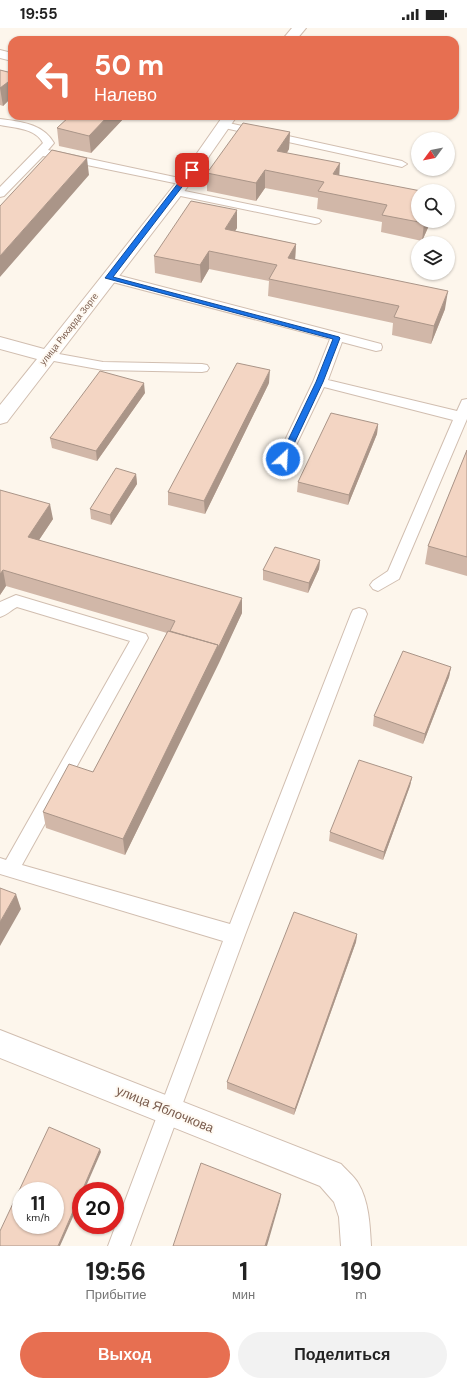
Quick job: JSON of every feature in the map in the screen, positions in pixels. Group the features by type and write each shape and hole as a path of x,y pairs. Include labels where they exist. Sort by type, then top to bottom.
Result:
{"street":[{"path":"292,36 299,28"},
{"name":"улица Рихарда Зорге","path":"0,418 180,187 225,120"},
{"path":"0,343 48,356"},
{"name":"улица Яблочкова","path":"0,1044 330,1175 347,1193 354,1217 356,1246"}],"lane":[{"path":"230,120 402,164"},
{"path":"0,122 36,130 46,136 49,143 0,194"},
{"path":"41,152 316,221"},
{"path":"108,278 376,347"},
{"path":"283,459 320,382 337,338"},
{"path":"48,356 103,366 202,368"},
{"path":"320,382 461,417"},
{"path":"378,585 394,575 467,403"},
{"path":"0,611 5,606 16,602 140,638 5,868 235,935"},
{"path":"119,1246 235,935 359,614"}],"building":[{"path":"0,70 8,72 8,82 0,88"},
{"path":"66,120 104,120 89,136 57,128"},
{"path":"243,123 290,132 277,151 340,163 333,174 411,189 411,221 382,215 387,205 318,191 324,182 265,170 256,183 207,173"},
{"path":"52,150 87,158 0,256 0,206"},
{"path":"191,201 237,210 225,229 296,244 288,258 448,291 434,326 394,317 399,306 269,279 277,265 209,251 200,265 154,256"},
{"path":"237,363 270,370 204,501 168,492"},
{"path":"100,371 144,383 96,451 50,438"},
{"path":"331,413 378,424 349,495 298,482"},
{"path":"467,450 467,557 428,546"},
{"path":"116,468 136,474 110,515 90,509"},
{"path":"0,490 50,504 28,537 242,598 218,648 218,645 170,631 175,621 3,570 0,574"},
{"path":"275,547 320,560 309,583 263,570"},
{"path":"168,631 218,645 123,839 43,812 69,764 93,772"},
{"path":"403,651 451,667 425,734 374,716"},
{"path":"359,760 412,777 384,852 330,832"},
{"path":"0,888 16,894 0,922"},
{"path":"294,912 357,934 295,1109 227,1082"},
{"path":"49,1127 100,1149 86,1182 72,1182 72,1214 64,1232 64,1182 23,1182"},
{"path":"201,1163 281,1194 265,1246 173,1246"},
{"path":"12,1206 12,1234 63,1234 58,1246 0,1246 0,1231"}],"route":[{"path":"192,170 108,278 337,338 320,382 283,459"}]}
